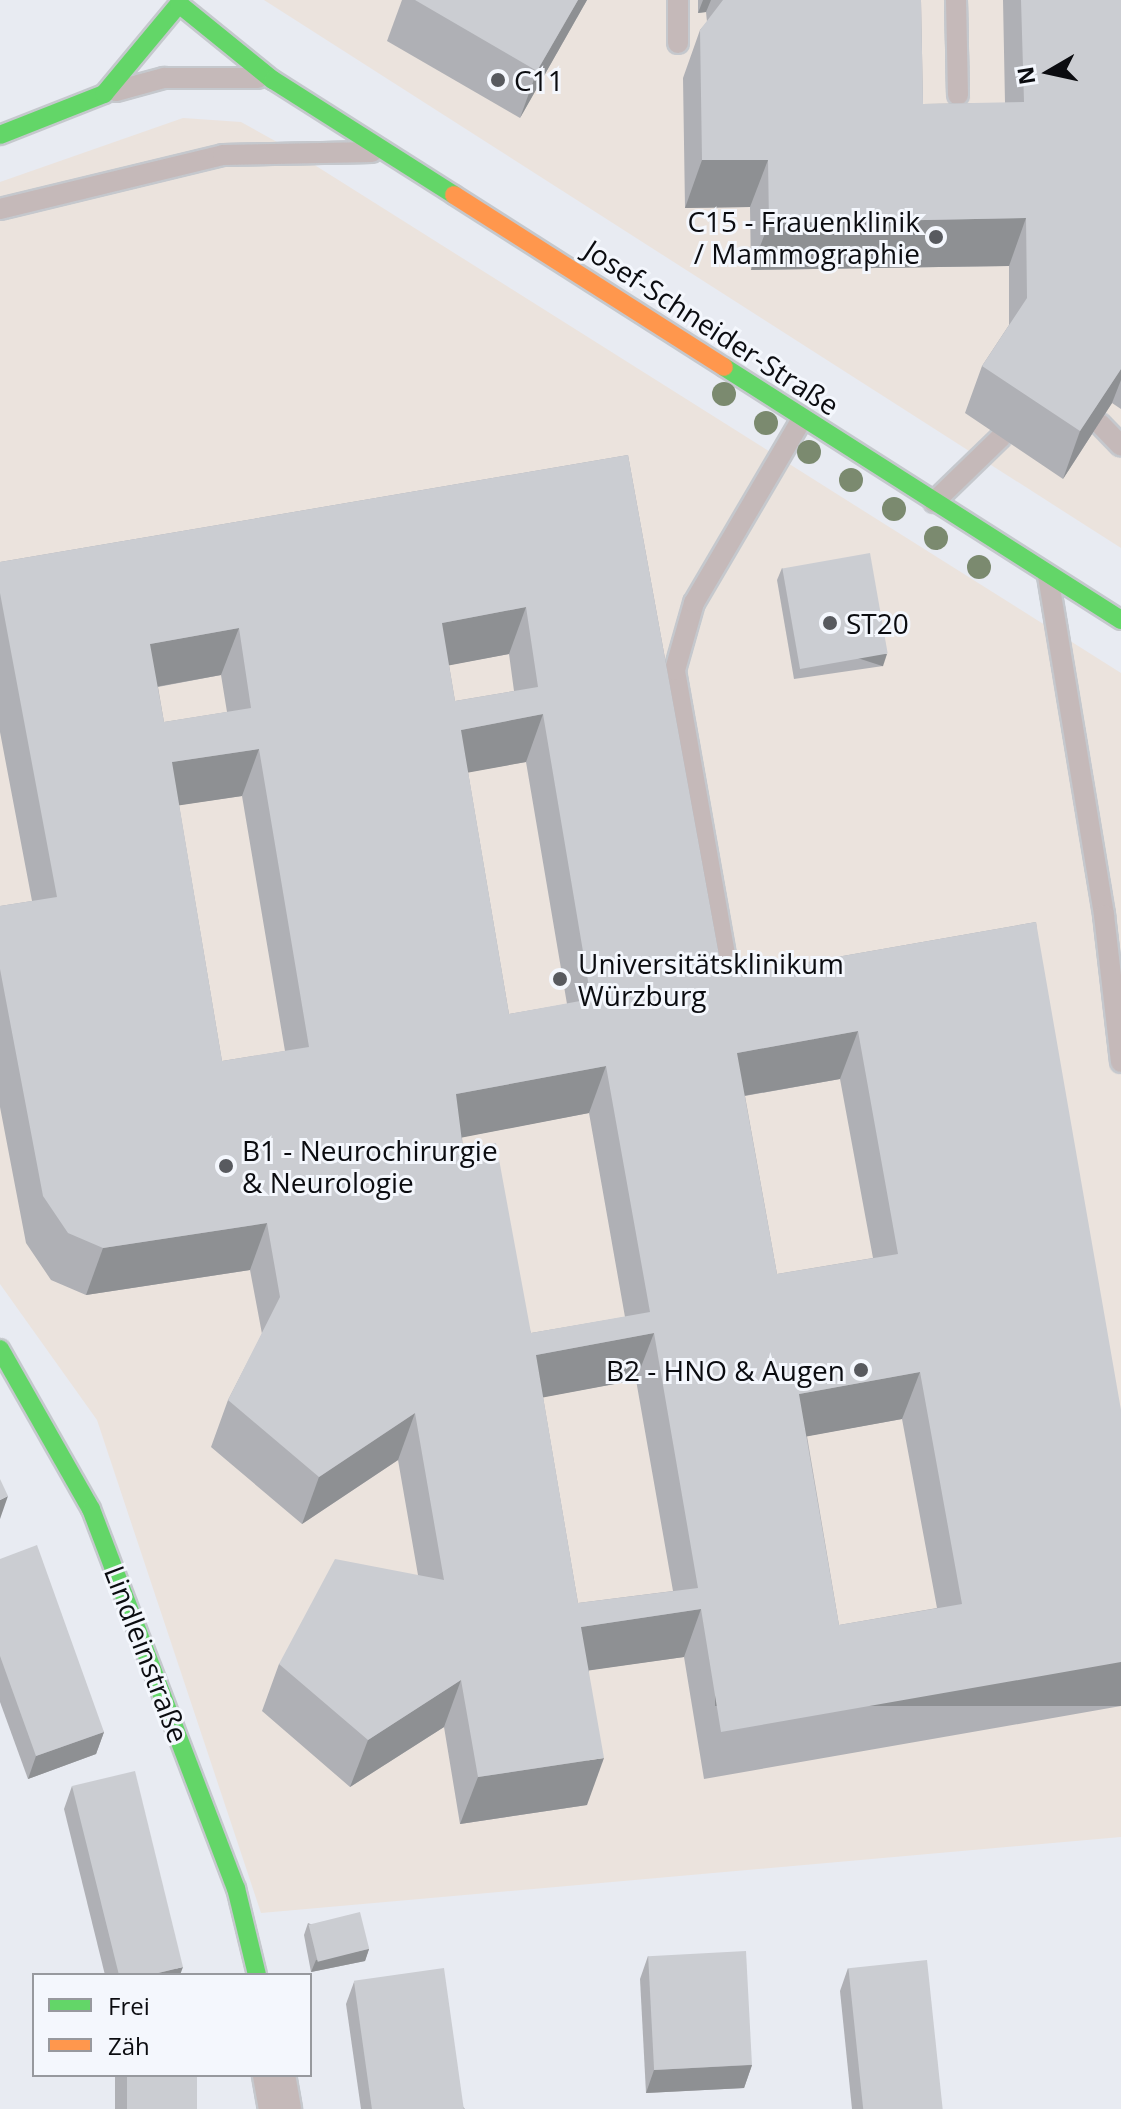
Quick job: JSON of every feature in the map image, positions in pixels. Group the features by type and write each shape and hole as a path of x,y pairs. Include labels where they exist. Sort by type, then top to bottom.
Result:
{"street":[{"name":"Josef-Schneider-Straße","path":"175,2 273,80 1121,620"},
{"path":"0,135 104,94 175,2"},
{"name":"Lindleinstraße","path":"0,1349 91,1509 236,1888 257,1973"},
{"path":"274,2077 280,2109"}],"lane":[{"path":"678,0 678,43"},
{"path":"956,0 958,95"},
{"name":"Josef-Schneider-Straße","path":"104,94 164,78 223,75 273,80"},
{"path":"0,209 223,155 384,152"},
{"path":"730,983 675,670 694,603 802,419"},
{"path":"1100,424 1121,446"},
{"path":"934,502 1001,437"},
{"path":"1048,575 1104,915 1121,1062"}],"shaded area":[{"path":"264,0 1121,0 1121,548"},
{"name":"Universitätsklinikum Würzburg","path":"183,118 241,122 286,147 1121,673 1121,1837 261,1913 97,1420 0,1284 0,182"}],"building":[{"path":"415,0 578,0 537,71"},
{"name":"C15 - Frauenklinik / Mammographie","path":"723,0 921,0 923,104 1024,102 1021,0 1121,0 1121,369 1080,431 982,366 1027,298 1026,218 769,223 768,160 702,160 700,30"},
{"path":"628,455 723,977 1036,922 1121,1410 1121,1662 721,1732 701,1609 581,1627 604,1758 478,1777 461,1680 368,1740 279,1664 335,1559 444,1580 415,1413 319,1477 228,1400 280,1297 267,1223 103,1248 68,1233 43,1196 0,969 0,906 57,897 0,593 0,562","holes":["526,607 538,687 455,701 442,623","239,628 251,708 164,722 150,644","543,714 591,999 509,1014 461,730","259,749 309,1047 222,1061 172,762","858,1031 898,1254 777,1274 737,1053","606,1066 650,1312 531,1333 496,1143 463,1149 456,1094","654,1333 698,1588 578,1603 536,1355","920,1372 962,1604 839,1625 799,1394"]},
{"name":"ST20","path":"870,553 888,653 800,669 782,568"},
{"path":"0,1479 8,1496 0,1500"},
{"path":"37,1545 104,1732 36,1756 0,1656 0,1559"},
{"path":"135,1771 183,1967 158,1973 119,1973 72,1786"},
{"path":"360,1912 369,1949 318,1962 309,1925"},
{"path":"746,1951 752,2065 654,2070 648,1956"},
{"path":"927,1960 943,2109 863,2109 848,1968"},
{"path":"444,1968 464,2109 372,2109 354,1981"},
{"path":"127,2077 197,2077 197,2109 127,2109"}],"traffic: fast":[{"path":"0,135 104,94 179,4 273,80 454,195"},
{"path":"724,367 1121,620"},
{"path":"0,1349 91,1509 236,1888 257,1973"}],"traffic: slow":[{"path":"454,195 724,367"}],"place":[{"name":"C11","path":"498,80"},
{"name":"C15 - Frauenklinik / Mammographie","path":"936,237"},
{"name":"ST20","path":"830,623"},
{"name":"Universitätsklinikum Würzburg","path":"560,979"},
{"name":"B1 - Neurochirurgie & Neurologie","path":"226,1166"},
{"name":"B2 - HNO & Augen","path":"861,1370"}]}
